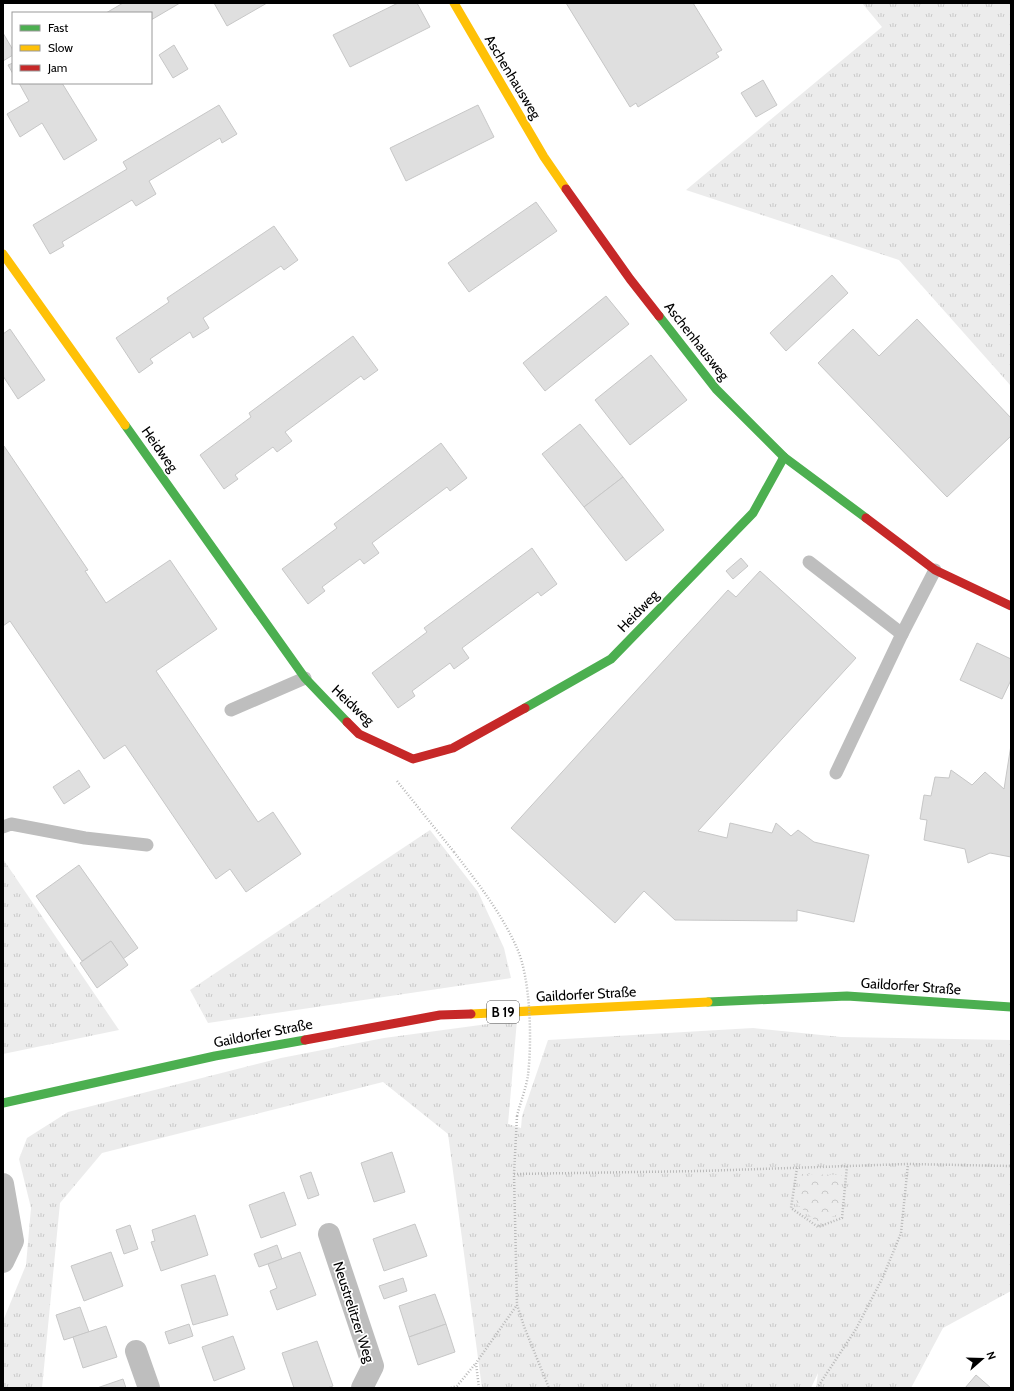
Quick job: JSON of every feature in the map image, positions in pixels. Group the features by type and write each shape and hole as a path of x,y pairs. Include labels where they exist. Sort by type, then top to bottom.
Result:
{"street":[{"name":"Aschenhausweg","path":"454,3 544,157 630,279 716,389 784,457 935,570 1011,606"},
{"name":"Heidweg","path":"3,254 305,678 359,734 413,759 453,748 611,659 752,513 784,457"},
{"name":"Gaildorfer Straße","path":"3,1103 216,1056 440,1015 847,996 1011,1007"},
{"path":"3,1184 13,1241 3,1262"},
{"name":"Neustrelitzer Weg","path":"329,1234 373,1366 362,1388"},
{"path":"136,1351 149,1388"}],"lane":[{"path":"809,562 902,634"},
{"path":"836,773 902,634 935,570"},
{"path":"231,710 305,678"},
{"path":"3,827 10,824 85,838 147,845"}],"path":[{"path":"394,777 454,852 497,910 517,947 528,993 530,1040 528,1076 517,1116 514,1174 517,1305 525,1329 550,1388"},
{"path":"514,1174 702,1171 908,1164 1011,1166"},
{"path":"817,1388 856,1329 883,1277 901,1233 908,1164"},
{"path":"797,1168 791,1208 818,1227 842,1218 847,1166"},
{"path":"451,1388 457,1386 517,1305"},
{"path":"476,1362 479,1388"}],"green space":[{"path":"862,3 1011,3 1011,386 899,260 686,190 882,27"},
{"path":"430,830 478,892 504,948 511,978 208,1023 190,990"},
{"path":"3,859 119,1030 3,1054"},
{"path":"517,1020 508,1124 521,1128 522,1116 548,1040 753,1028 841,1037 1011,1040 1011,1291 943,1328 911,1388 816,1388 818,1373 811,1388 482,1388 448,1134 383,1082 102,1153 60,1203 42,1388 3,1388 3,1321 26,1265 31,1208 19,1159 27,1138 68,1112 281,1058 384,1038"},
{"path":"802,1174 842,1175 838,1214 818,1223 796,1203"}],"building":[{"path":"123,3 180,3 152,19 152,12 108,12"},
{"path":"214,3 267,3 227,26"},
{"path":"398,3 417,3 430,27 350,67 333,35"},
{"path":"566,3 693,3 722,50 716,53 719,57 638,107 636,103 630,107"},
{"path":"3,33 12,48 12,56 3,61"},
{"path":"174,45 188,69 173,78 159,55"},
{"path":"12,63 12,72 8,65"},
{"path":"763,80 777,105 756,117 741,93"},
{"path":"20,84 63,84 97,140 64,160 42,123 20,137 7,114 29,101"},
{"path":"219,105 237,134 222,143 220,138 149,181 156,194 136,206 132,200 62,242 64,246 50,254 33,225 127,169 123,162"},
{"path":"478,105 494,137 406,181 390,148"},
{"path":"536,202 557,231 469,292 448,263"},
{"path":"274,226 298,260 284,270 281,266 203,318 209,328 193,338 190,332 150,359 153,363 139,373 116,338 169,302 167,298"},
{"path":"832,275 848,293 786,351 770,333"},
{"path":"606,296 629,324 545,391 523,363"},
{"path":"917,319 1011,418 1011,436 947,497 818,363 853,329 879,356"},
{"path":"10,329 45,380 18,399 3,376 3,334"},
{"path":"353,336 378,370 364,380 361,376 285,432 292,441 277,452 273,447 235,475 238,479 224,489 200,455 251,417 249,413"},
{"path":"651,355 687,400 630,445 595,400"},
{"path":"580,424 623,477 584,507 542,454"},
{"path":"441,443 467,478 450,491 447,487 372,543 379,553 364,564 360,559 322,587 325,591 308,604 282,569 337,528 334,524"},
{"path":"4,446 88,570 85,571 106,603 170,560 217,629 156,671 258,822 273,812 301,854 246,892 230,869 216,879 125,745 104,759 10,621 3,626"},
{"path":"623,477 664,530 626,561 584,507"},
{"path":"532,548 557,584 541,596 538,592 462,648 469,658 454,669 450,663 412,691 415,696 398,708 372,673 427,632 424,628"},
{"path":"741,558 748,566 733,579 726,571"},
{"path":"760,571 856,658 698,831 727,838 730,823 772,833 776,823 791,836 798,830 814,842 869,855 854,922 797,910 797,921 675,920 644,891 615,923 511,828 728,590 736,597"},
{"path":"977,643 1011,659 1011,680 1002,699 960,680"},
{"path":"1011,745 1011,857 990,853 968,863 965,849 924,840 927,820 920,819 924,795 931,796 935,777 949,778 951,770 972,785 985,772 1004,789"},
{"path":"79,770 90,787 64,804 53,787"},
{"path":"79,865 138,948 123,959 111,941 82,961 36,896"},
{"path":"111,941 128,965 97,988 80,963"},
{"path":"392,1152 405,1192 374,1202 361,1163"},
{"path":"311,1172 319,1195 308,1199 300,1176"},
{"path":"284,1192 296,1225 261,1238 249,1205"},
{"path":"195,1215 208,1255 161,1271 151,1242 155,1241 152,1230"},
{"path":"415,1224 427,1256 384,1271 373,1239"},
{"path":"130,1225 138,1249 124,1254 116,1230"},
{"path":"277,1245 282,1259 259,1267 254,1254"},
{"path":"111,1252 123,1286 84,1301 71,1266"},
{"path":"300,1252 316,1295 277,1310 270,1291 277,1288 268,1264"},
{"path":"215,1275 228,1315 193,1325 181,1285"},
{"path":"403,1278 407,1291 384,1299 379,1286"},
{"path":"435,1294 446,1324 409,1337 399,1306"},
{"path":"80,1307 89,1332 64,1340 56,1315"},
{"path":"189,1324 193,1336 169,1344 165,1332"},
{"path":"446,1324 455,1352 418,1365 409,1337"},
{"path":"106,1326 117,1357 83,1368 73,1337"},
{"path":"233,1336 245,1369 214,1381 202,1347"},
{"path":"317,1341 333,1386 327,1388 294,1388 282,1353"},
{"path":"976,1375 991,1388 965,1388"},
{"path":"123,1379 126,1388 97,1388"}],"traffic: fast":[{"path":"659,316 716,389 784,457 866,518"},
{"path":"125,425 305,678 347,722"},
{"path":"525,708 611,659 753,513 784,457"},
{"path":"708,1002 847,996 1011,1007"},
{"path":"3,1103 215,1056 305,1040"}],"traffic: slow":[{"path":"454,3 544,157 566,189"},
{"path":"3,254 125,425"},
{"path":"471,1014 708,1002"}],"traffic: jam":[{"path":"566,189 630,279 659,316"},
{"path":"866,518 935,570 1011,606"},
{"path":"347,722 359,734 413,759 453,748 525,708"},
{"path":"305,1040 440,1015 471,1014"}]}
